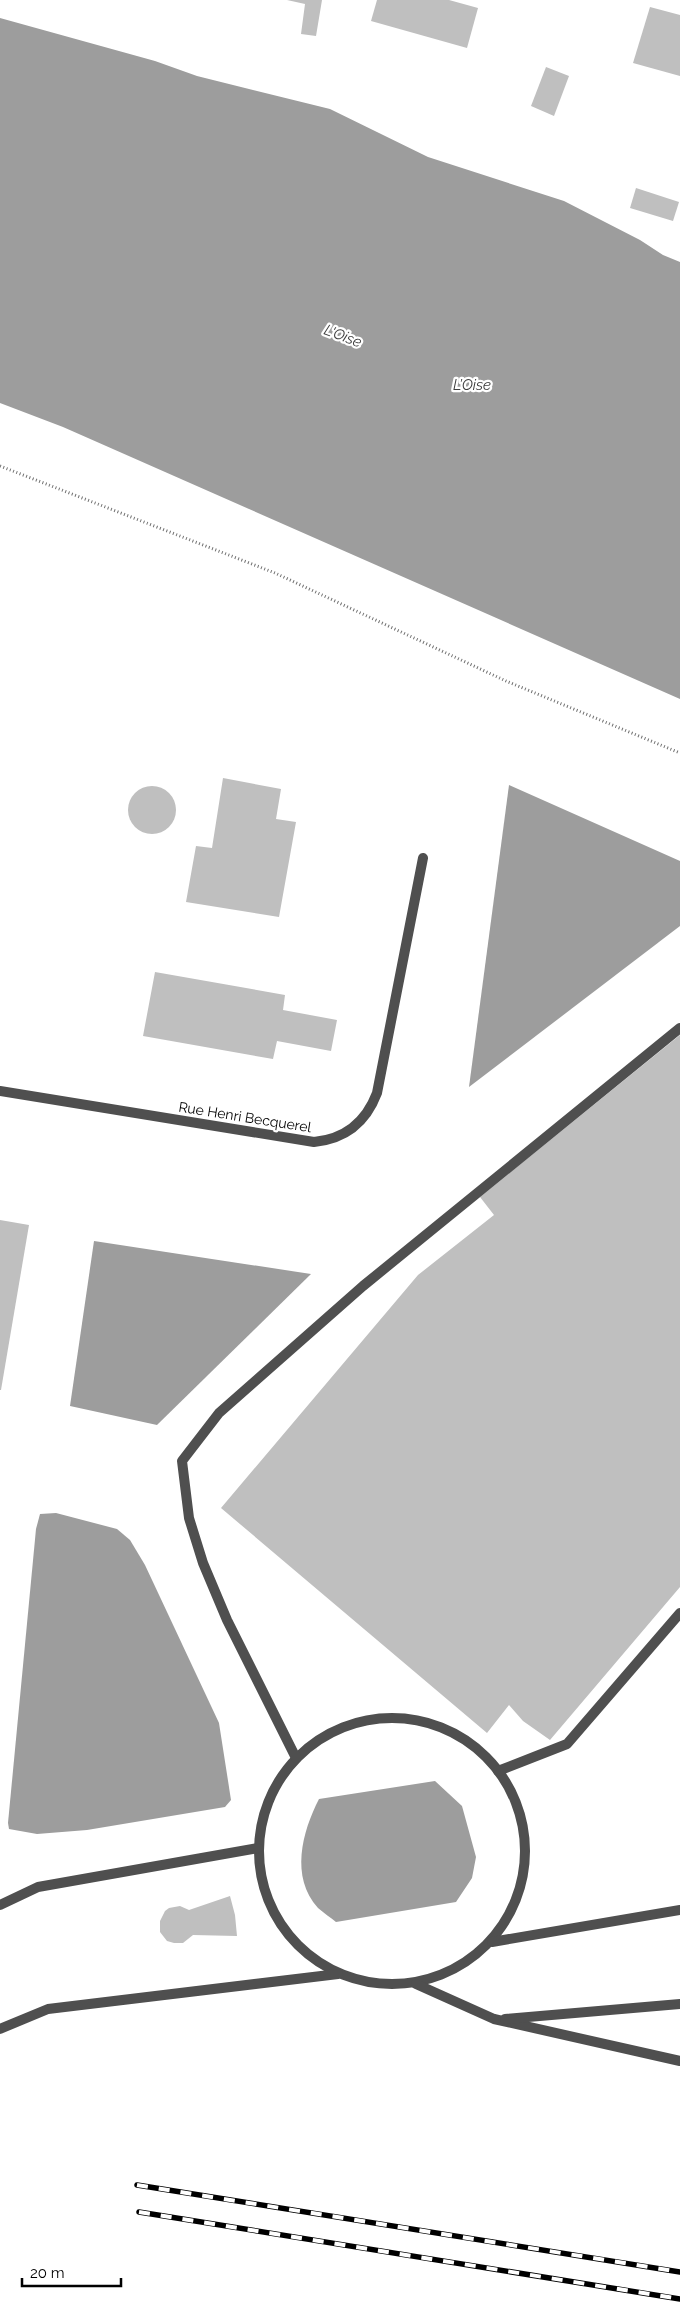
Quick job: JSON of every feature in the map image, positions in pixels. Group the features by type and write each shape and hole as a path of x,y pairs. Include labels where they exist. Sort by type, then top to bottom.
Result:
{"street":[{"name":"Rue Henri Becquerel","path":"0,1091 314,1142 325,1141 348,1133 367,1113 377,1093 423,858"},
{"path":"296,1758 227,1620 204,1563 189,1518 182,1460 219,1413 364,1286 680,1028"},
{"path":"498,1771 567,1744 680,1612"},
{"path":"403,1717 442,1726 476,1746 498,1771 506,1779 523,1819 526,1863 516,1906 492,1942 457,1969 416,1984 376,1985 338,1974 305,1952 279,1923 263,1887 258,1848 263,1815 276,1784 296,1758 327,1734 364,1720 403,1717"},
{"path":"0,1905 38,1887 258,1848"},
{"path":"492,1942 680,1910"},
{"path":"0,2029 48,2009 338,1974"},
{"path":"416,1984 494,2020 680,2061"},
{"path":"494,2020 680,2004"}],"path":[{"path":"0,466 275,574 506,681 680,753"}],"water":[{"name":"L’Oise","path":"0,18 155,61 197,76 330,109 428,157 564,201 640,240 663,255 680,262 680,699 63,427 0,403"},
{"path":"509,785 680,861 680,926 469,1087"},
{"path":"94,1241 311,1274 157,1425 70,1406"},
{"path":"56,1513 117,1529 130,1540 145,1565 219,1723 231,1800 225,1807 87,1830 37,1834 9,1829 8,1823 36,1529 40,1514"},
{"path":"435,1781 462,1806 476,1857 472,1878 456,1902 336,1922 318,1908 309,1896 304,1883 302,1854 308,1826 319,1799"}],"building":[{"path":"287,0 322,0 316,36 301,34 305,4"},
{"path":"377,0 449,0 478,8 467,48 371,21"},
{"path":"650,7 680,15 680,76 633,63"},
{"path":"546,67 569,76 554,116 531,106"},
{"path":"636,188 679,202 673,221 630,208"},
{"path":"223,778 281,789 276,819 296,822 279,917 186,902 196,846 212,848"},
{"path":"147,786 157,786 166,790 172,796 176,810 172,824 166,830 157,834 147,834 138,830 132,824 128,815 128,805 132,796 138,790"},
{"path":"155,972 285,995 283,1010 337,1020 331,1051 277,1041 273,1059 143,1036"},
{"path":"680,1035 680,1587 550,1740 523,1721 509,1705 487,1733 221,1508 418,1275 494,1215 480,1197"},
{"path":"0,1220 29,1225 1,1390 0,1390"},
{"path":"230,1896 235,1915 237,1936 193,1935 183,1943 174,1943 167,1941 160,1932 160,1921 165,1911 169,1908 180,1906 189,1910"}],"railway":[{"path":"137,2185 680,2272"},
{"path":"139,2212 680,2299"}],"water label":[{"name":"L'Oise","path":"343,336"}]}
